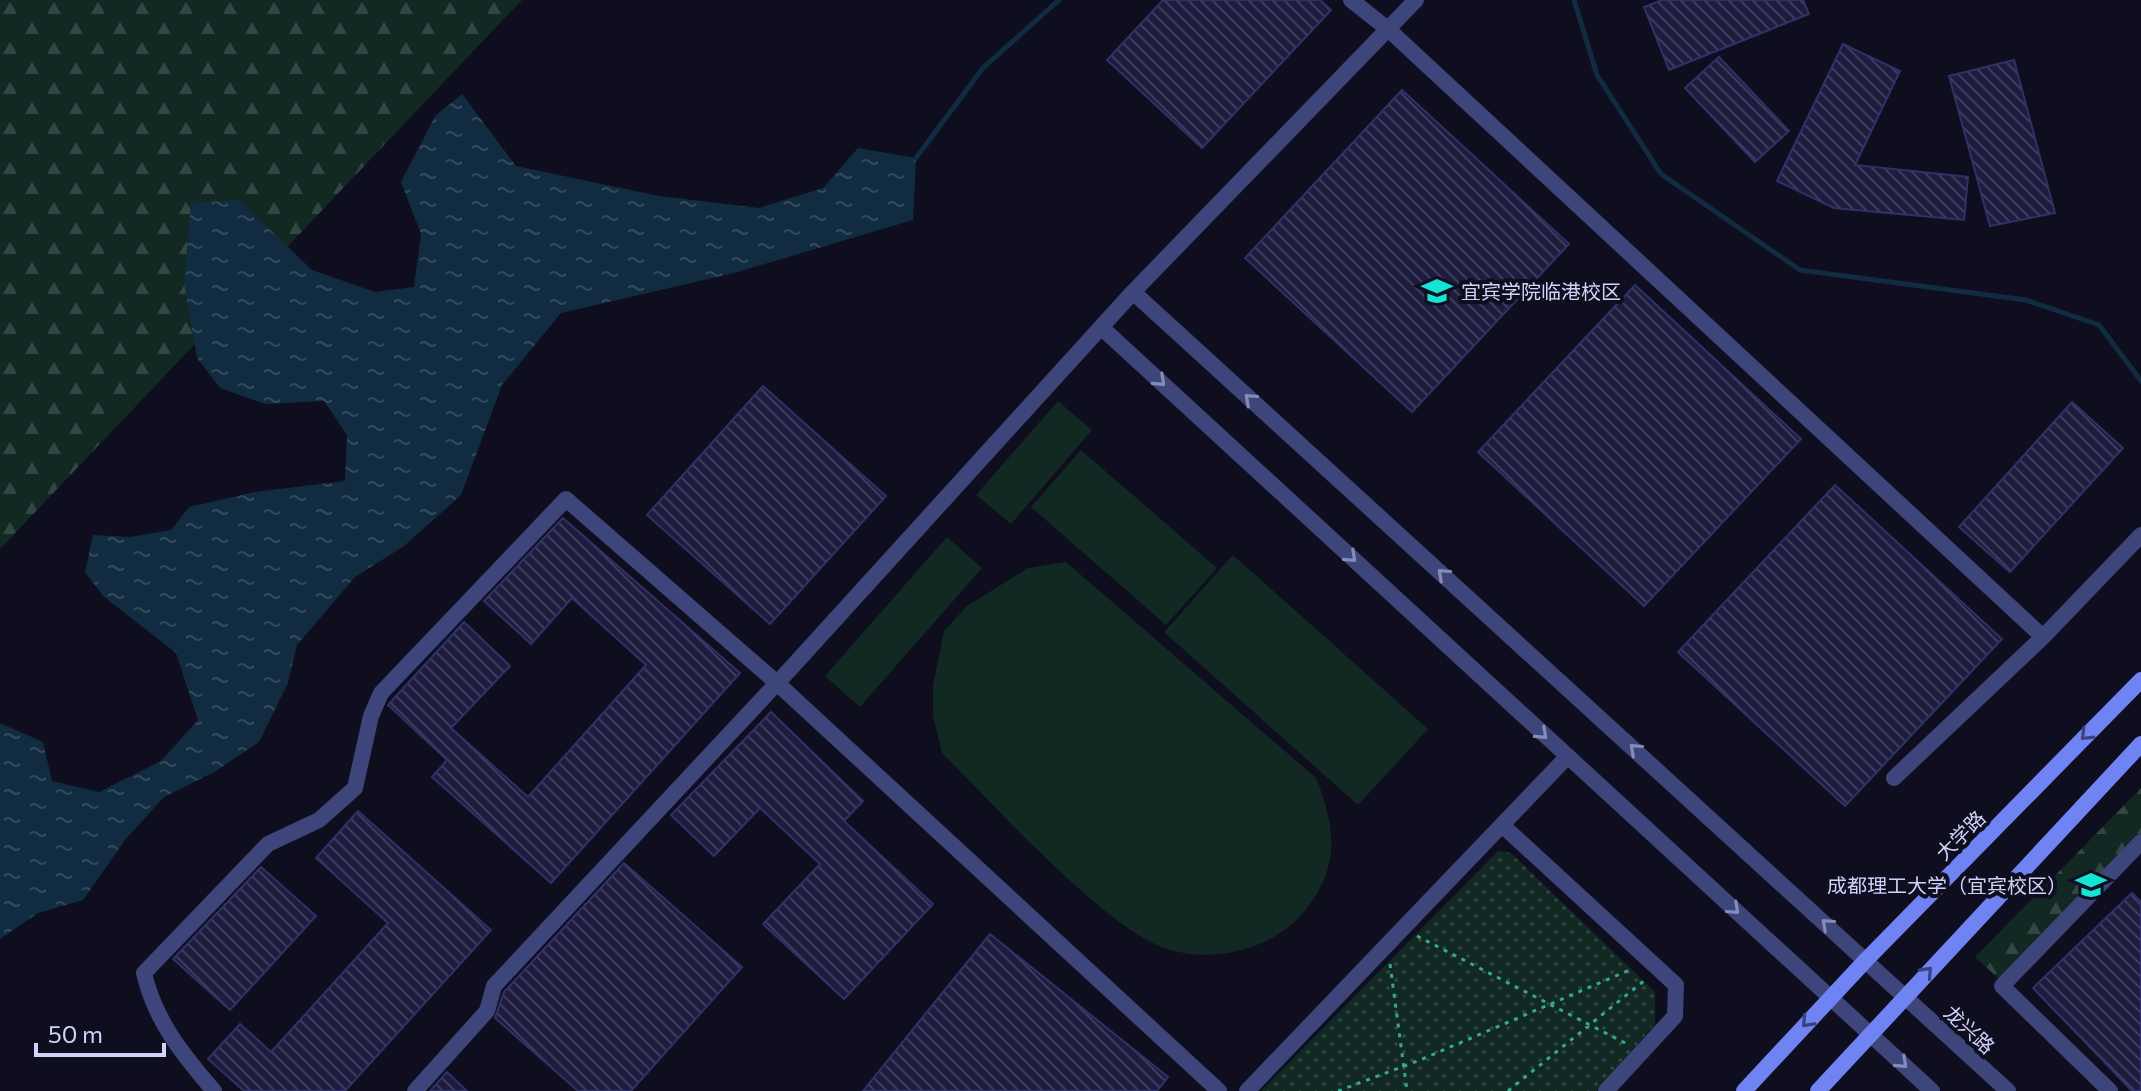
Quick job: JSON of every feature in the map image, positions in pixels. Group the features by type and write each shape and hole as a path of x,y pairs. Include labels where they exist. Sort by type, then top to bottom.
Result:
{"main road":[{"name":"大学路","path":"1744,1091 1831,996 2141,680"},
{"path":"1818,1091 2141,744"}],"street":[{"path":"1351,0 1389,30 2043,637"},
{"path":"415,1091 487,1011 494,986 777,683 1133,292 1416,0"},
{"name":"龙兴路","path":"1133,292 2008,1091"},
{"path":"1102,328 1932,1091"},
{"path":"214,1091 175,1047 149,993 144,973 268,844 319,820 355,788 371,716 381,693 566,499 777,683 1219,1091"},
{"path":"1894,778 2043,637 2141,535"},
{"path":"1247,1091 1567,757"},
{"path":"1502,825 1676,985 1675,1016 1606,1091"},
{"path":"2110,1091 2002,986 2141,842"}],"path":[{"path":"1403,929 1642,1052"},
{"path":"1388,944 1407,1091"},
{"path":"1338,1091 1654,965"},
{"path":"1508,1091 1591,1024 1654,965"}],"green space":[{"path":"0,0 522,0 0,549"},
{"path":"1058,401 1092,430 1011,524 976,495"},
{"path":"1081,450 1217,568 1166,625 1031,507"},
{"path":"947,537 982,568 860,707 825,676"},
{"path":"1233,555 1428,729 1358,805 1164,632"},
{"path":"1066,562 1316,778 1331,832 1329,865 1315,897 1303,913 1276,936 1242,950 1205,955 1170,950 1144,938 1083,893 942,753 933,716 933,686 944,631 967,606 1028,568"},
{"path":"2141,788 2141,835 2000,980 1975,957"},
{"path":"1498,851 1511,853 1655,992 1655,1024 1597,1091 1261,1091"}],"water":[{"path":"462,94 516,166 659,196 759,208 823,188 858,148 916,158 913,220 734,273 561,313 502,385 461,495 404,546 355,577 297,645 288,683 259,742 214,772 164,797 125,840 83,900 38,913 0,939 0,723 43,742 52,781 99,792 161,761 198,720 176,653 103,596 85,572 93,535 130,537 171,530 189,507 255,492 345,481 347,435 324,401 265,404 220,388 197,358 184,283 191,203 239,200 312,270 375,292 414,287 421,234 401,182 435,116"}],"building":[{"path":"1163,0 1320,0 1331,10 1202,148 1107,60"},
{"path":"1662,0 1803,0 1809,14 1669,70 1644,7"},
{"path":"1843,44 1900,71 1855,165 1968,177 1964,220 1834,208 1777,181"},
{"path":"1719,57 1789,131 1755,162 1685,88"},
{"path":"2014,60 2055,213 1990,226 1949,76"},
{"path":"1402,90 1569,244 1412,412 1245,258"},
{"path":"1635,285 1801,439 1644,606 1478,452"},
{"path":"763,386 886,496 770,624 647,515"},
{"path":"2072,402 2123,448 2010,572 1959,527"},
{"path":"1835,485 2002,639 1845,806 1678,652"},
{"path":"563,518 740,673 551,883 432,777 447,760 388,705 464,622 510,666 451,728 528,797 646,665 572,598 531,644 484,601"},
{"path":"771,712 863,801 844,821 933,904 844,999 763,924 820,864 760,808 714,856 671,815"},
{"path":"358,811 491,930 345,1091 244,1091 208,1059 240,1024 271,1052 388,923 316,858"},
{"path":"624,863 742,967 631,1091 578,1091 495,1018 504,992"},
{"path":"261,867 316,916 230,1010 173,959"},
{"path":"2132,893 2141,902 2141,1091 2132,1091 2033,988"},
{"path":"990,934 1168,1077 1157,1091 863,1091"},
{"path":"447,1072 467,1091 430,1091"}],"waterway":[{"path":"916,158 983,68 1059,0"},
{"path":"1574,0 1597,75 1661,174 1800,270 2026,300 2099,325 2141,381"}],"place":[{"name":"宜宾学院临港校区","path":"1437,291"},
{"name":"成都理工大学（宜宾校区）","path":"2091,885"}]}
